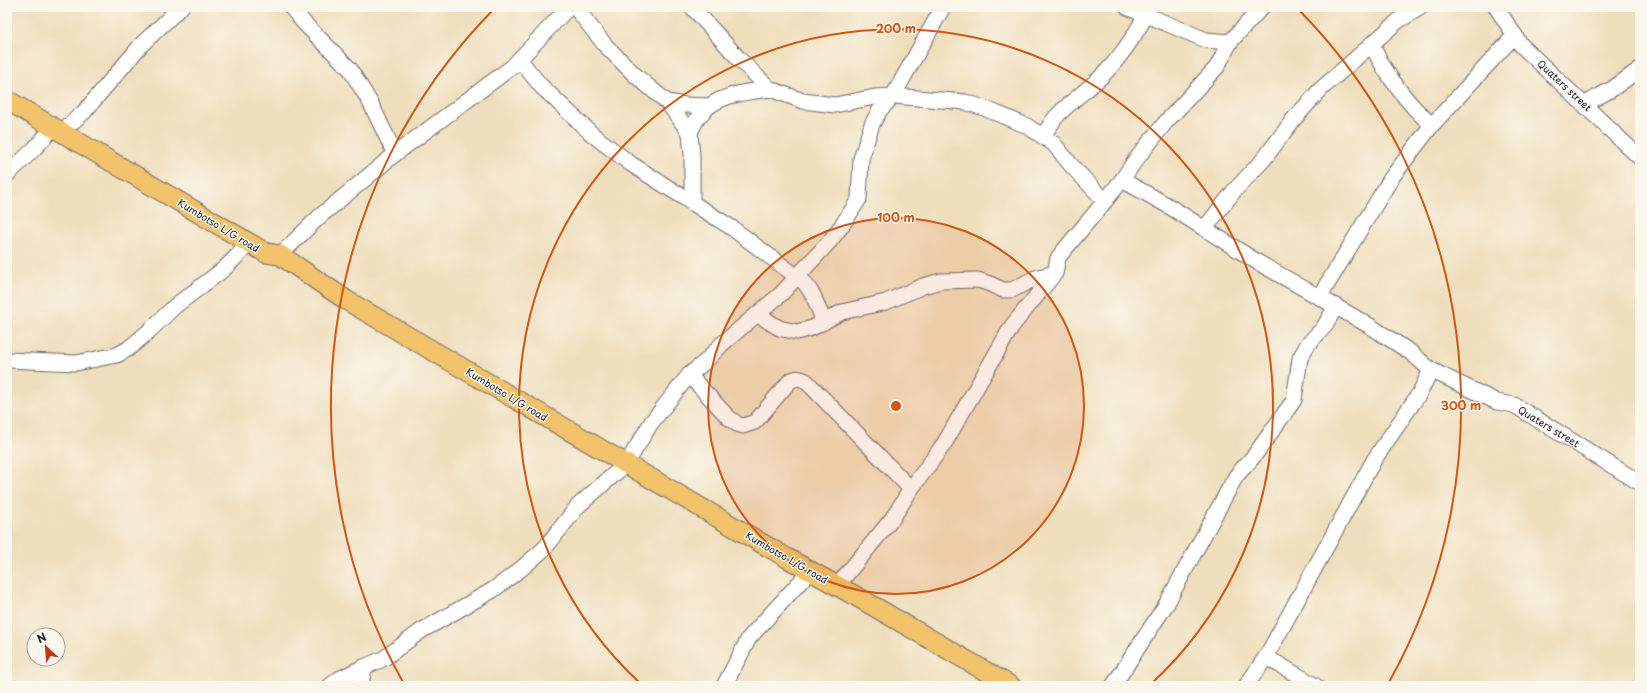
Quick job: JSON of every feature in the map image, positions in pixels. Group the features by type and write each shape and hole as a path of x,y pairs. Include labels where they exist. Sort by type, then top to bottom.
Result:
{"main road":[{"name":"Kumbotso L/G road","path":"7,100 266,253 280,255 346,300 564,428 1011,686"}],"street":[{"path":"7,175 34,149 58,129 84,112 142,44 181,7"},
{"path":"291,7 304,23 350,70 371,104 395,154"},
{"path":"280,255 319,217 395,154 488,85 519,58 569,7"},
{"path":"575,7 610,50 636,76 667,102 690,133 692,155 692,203"},
{"path":"692,7 739,59 770,89 803,102 835,105 848,104 857,100 893,96 965,102 1027,126 1043,136 1054,144 1105,202"},
{"path":"330,686 339,679 364,666 383,659 421,631 493,590 545,548 578,506 627,463 651,423 689,375 706,361 722,344 781,294 830,241 859,199 861,159 872,124 880,110 893,96 944,7"},
{"path":"837,586 892,519 911,489 944,444 1012,326 1055,273 1058,258 1105,202 1165,123 1217,67 1230,42 1262,7"},
{"path":"1205,228 1234,191 1264,159 1293,120 1317,94 1398,21 1421,7"},
{"name":"Quaters street","path":"1496,7 1521,45 1585,104 1640,158"},
{"path":"1043,136 1064,109 1103,75 1134,38 1139,10 1206,40 1230,42"},
{"path":"1320,296 1392,177 1432,125 1515,35"},
{"path":"1371,44 1383,68 1405,100 1416,112 1432,125"},
{"path":"519,58 541,86 593,135 631,164 732,228 809,287 824,322"},
{"path":"1585,104 1612,89 1640,69"},
{"path":"690,133 701,114 709,106 725,98 742,93 770,89"},
{"path":"857,100 868,112 872,124"},
{"path":"667,102 685,105 709,106"},
{"name":"Quaters street","path":"1122,180 1205,228 1259,263 1320,296 1410,352 1431,370 1497,402 1514,405 1640,482"},
{"path":"7,360 76,364 117,355 137,341 175,306 224,269 250,243"},
{"path":"757,314 779,328 797,332 812,328 842,312 886,302 923,286 941,281 978,280 1003,290 1012,290 1035,278 1055,273"},
{"path":"1113,686 1167,603 1236,476 1254,456 1294,400 1298,366 1303,351 1324,327 1336,306"},
{"path":"1246,686 1266,657 1374,460 1419,394 1431,370"},
{"path":"689,375 728,417 737,424 743,426 755,422 790,381 795,378 800,378 806,381 911,489"},
{"path":"724,686 748,638 811,570"},
{"path":"1266,657 1316,686"},
{"path":"360,686 364,666"}]}
